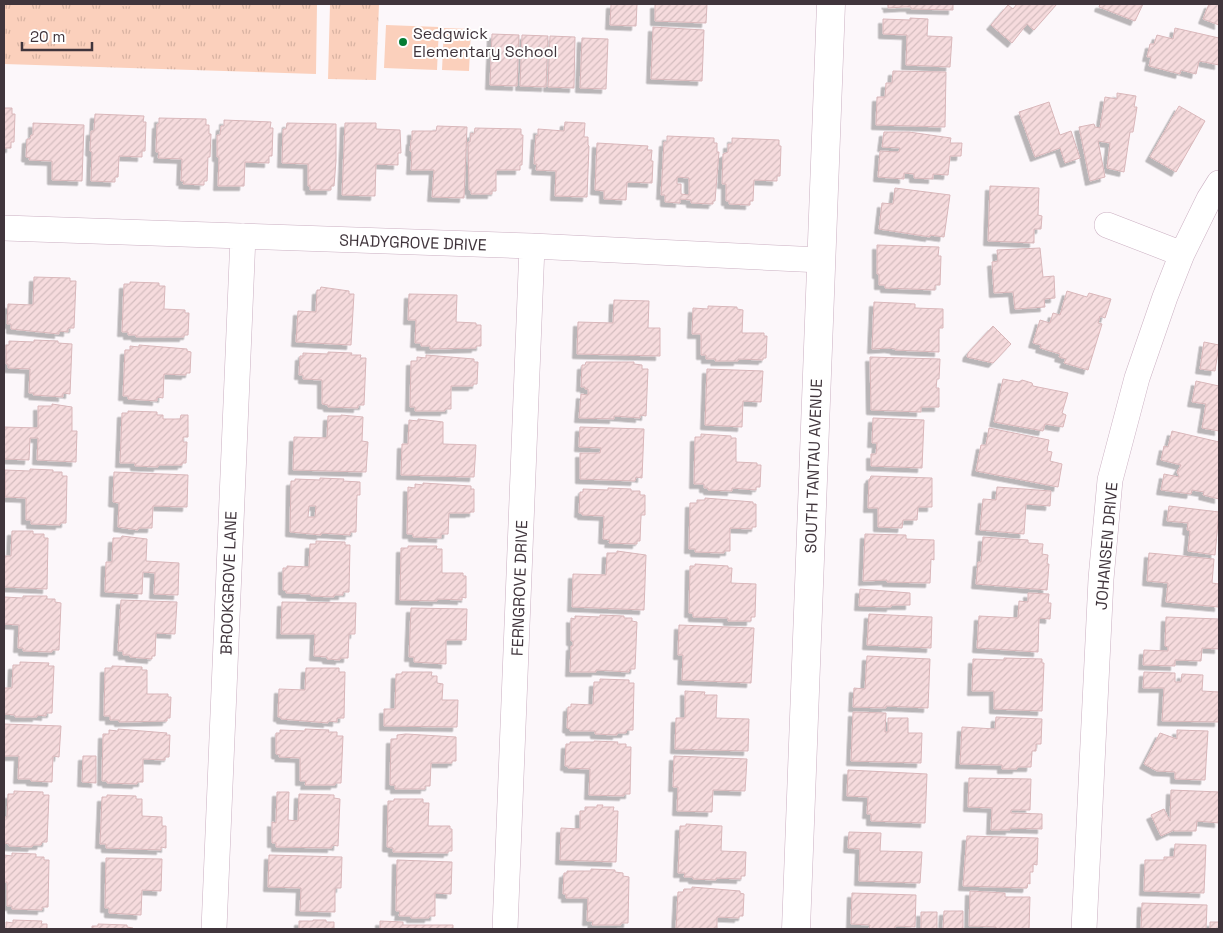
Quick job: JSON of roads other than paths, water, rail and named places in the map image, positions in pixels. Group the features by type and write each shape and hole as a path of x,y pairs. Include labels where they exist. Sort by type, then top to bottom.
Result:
{"street":[{"name":"SOUTH TANTAU AVENUE","path":"796,929 832,4"},
{"name":"JOHANSEN DRIVE","path":"1084,929 1101,579 1110,480 1137,378 1182,254 1219,183"},
{"path":"1107,225 1182,254"},
{"name":"SHADYGROVE DRIVE","path":"4,228 532,246 821,260"},
{"name":"BROOKGROVE LANE","path":"214,929 243,236"},
{"name":"FERNGROVE DRIVE","path":"505,929 532,246"}],"place":[{"name":"Sedgwick Elementary School","path":"403,42"}]}
